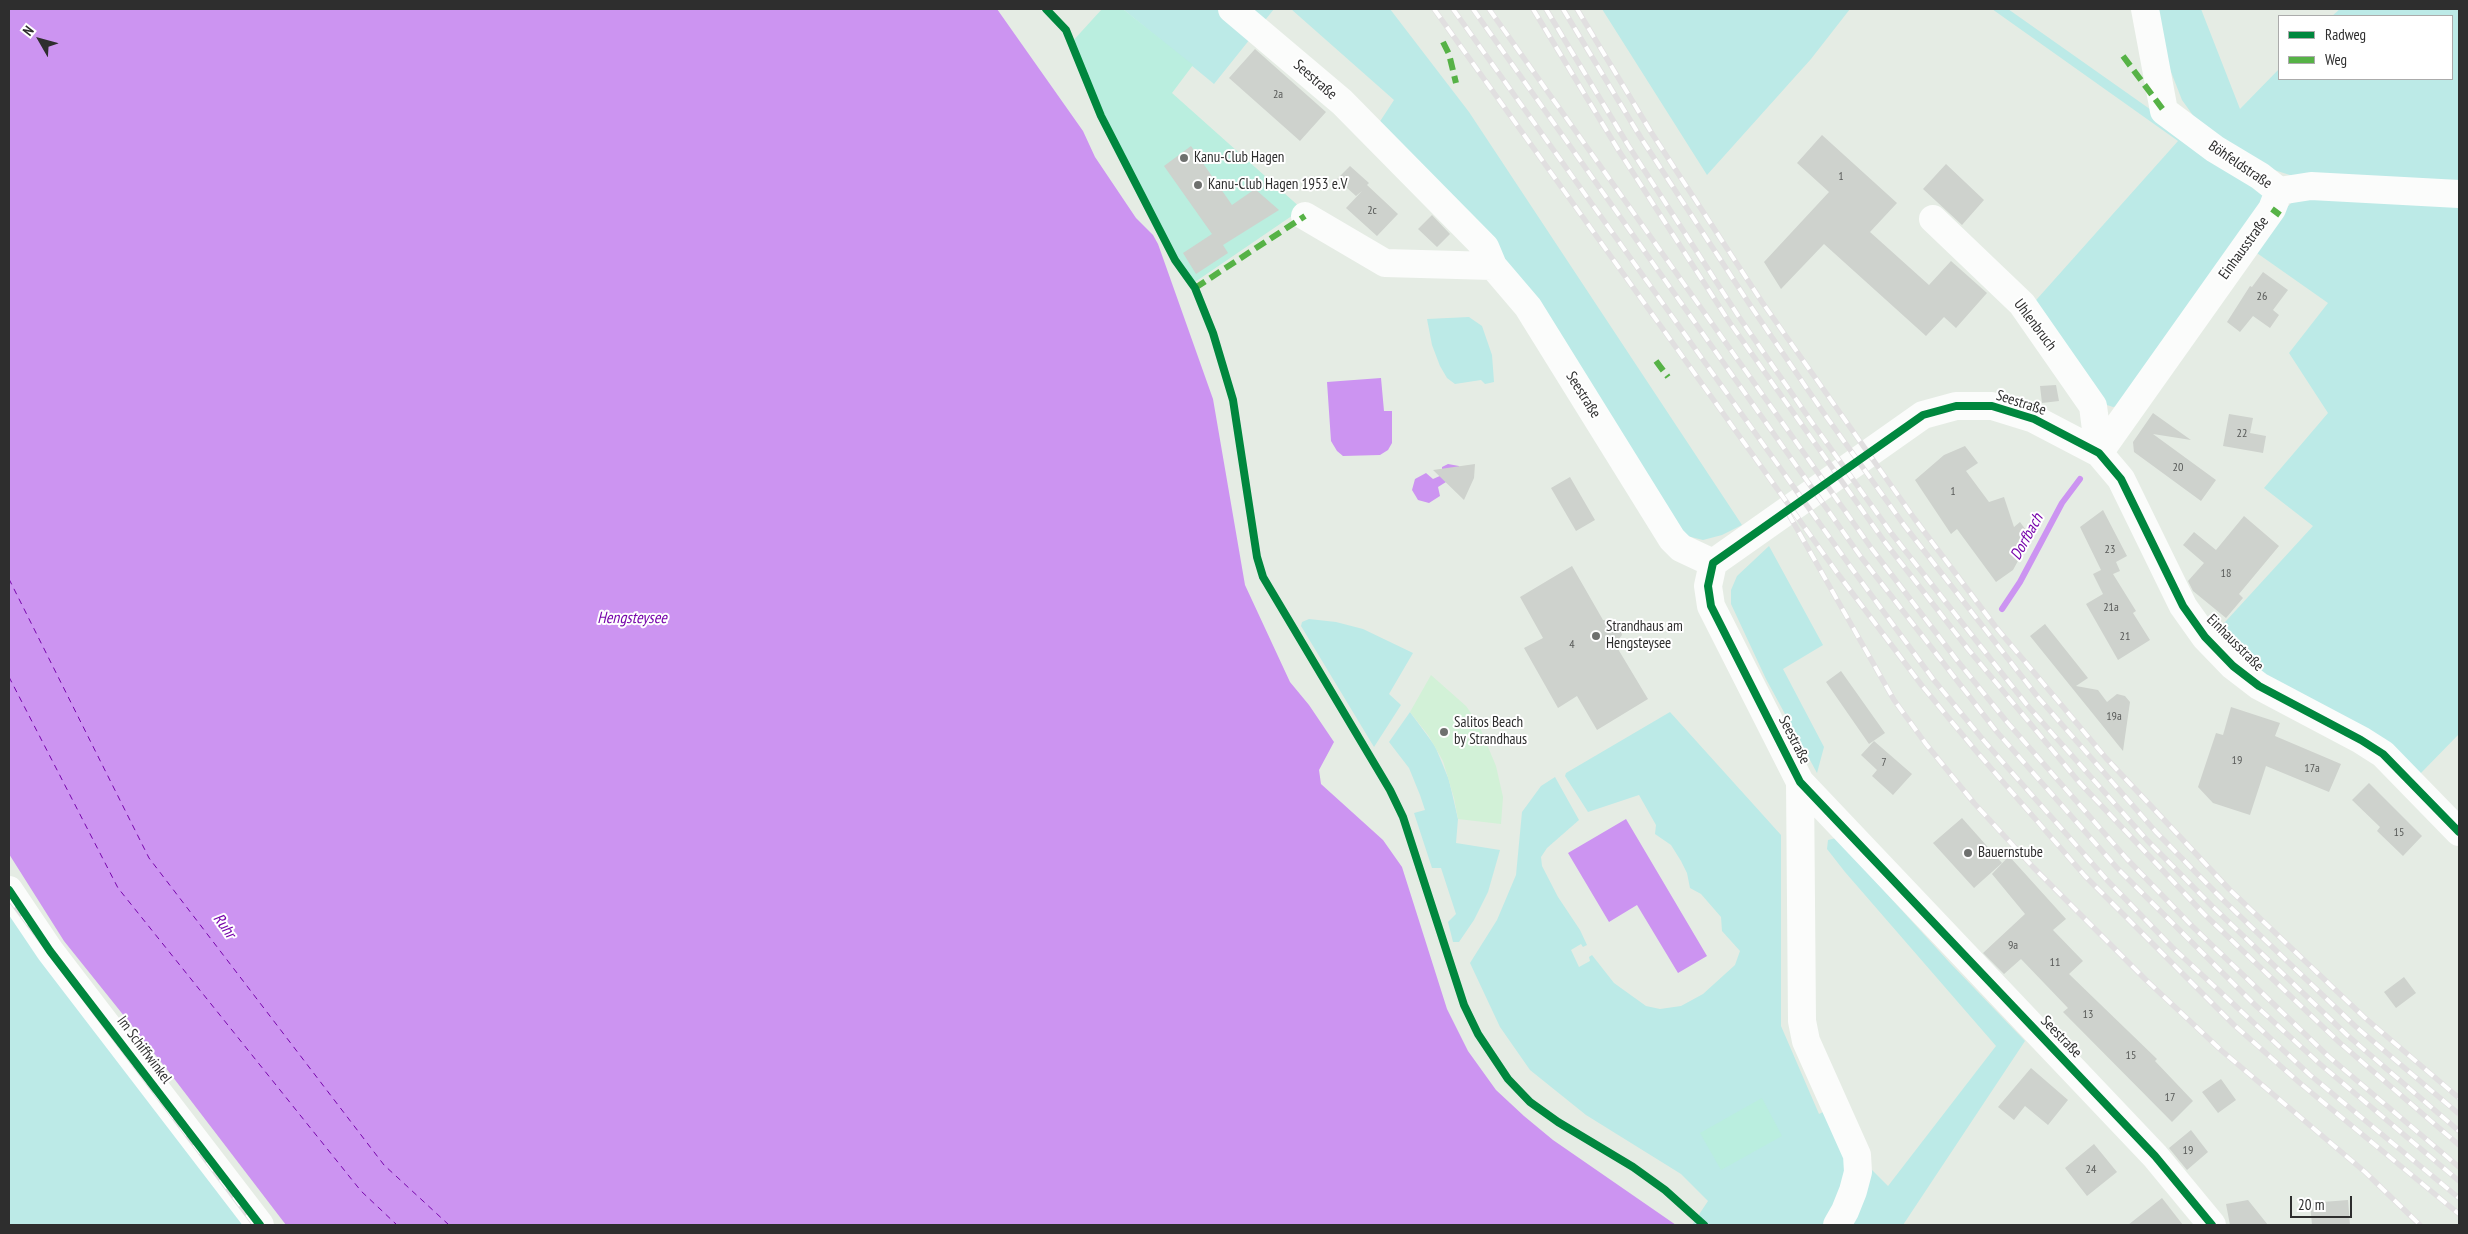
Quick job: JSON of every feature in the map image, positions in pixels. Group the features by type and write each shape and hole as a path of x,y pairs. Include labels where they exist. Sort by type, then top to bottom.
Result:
{"street":[{"name":"Seestraße","path":"1232,9 1342,102 1485,247 1493,266 1528,307 1672,539 1681,548 1713,563"},
{"name":"Böhfeldstraße","path":"2145,9 2164,111 2215,149 2260,176 2279,191 2311,186 2459,194"},
{"name":"Einhausstraße","path":"2279,191 2272,209 2100,453 2121,479 2183,606 2205,637 2233,666 2259,686 2361,740 2383,754 2459,832"},
{"path":"1305,216 1385,263 1493,266"},
{"name":"Uhlenbruch","path":"1933,219 2022,304 2093,406 2100,453"},
{"name":"Seestraße","path":"2100,453 2034,419 1992,406 1956,406 1923,416 1873,449 1713,563 1708,586 1711,606 1800,782 2155,1156 2212,1225"},
{"name":"Seestraße","path":"1800,782 1802,1021 1806,1041 1857,1154 1858,1172 1853,1191 1846,1211 1837,1225"},
{"name":"Im Schiffwinkel","path":"9,890 50,951 260,1225"}],"shaded area":[{"name":"Kanu-Club Hagen","path":"1102,9 1123,9 1193,65 1172,93 1302,209 1192,284 1175,260 1101,116 1071,43"},
{"path":"1123,9 1274,9 1214,84"},
{"path":"1291,9 1390,9 1469,112 1742,525 1722,535 1703,540 1687,536 1377,126 1394,100"},
{"path":"1602,9 1850,9 1811,59 1707,175"},
{"path":"1992,9 2008,9 2259,186 2265,199 2118,406 2113,407 2101,403 2029,308 2178,141"},
{"path":"2155,9 2201,9 2240,109 2278,70 2278,80 2453,80 2453,15 2333,15 2340,9 2459,9 2459,183 2296,177 2265,167 2197,121 2182,100 2164,54"},
{"path":"2306,195 2459,203 2459,734 2420,774 2267,681 2215,633 2313,526 2264,488 2328,413 2289,353 2328,303 2254,251 2280,215 2292,202"},
{"path":"1469,317 1482,326 1492,355 1494,382 1485,384 1481,380 1455,384 1447,378 1440,366 1432,345 1427,319"},
{"path":"1769,546 1823,645 1783,669 1824,747 1817,773 1766,679 1731,604 1731,590 1737,576"},
{"path":"1309,619 1336,622 1363,629 1413,653 1389,694 1401,705 1374,747 1301,626 1302,622"},
{"path":"1410,712 1435,746 1449,780 1458,819 1456,843 1500,850 1488,892 1474,920 1459,942 1453,942 1448,922 1456,914 1441,868 1432,868 1414,813 1425,810 1420,795 1409,768 1389,742"},
{"path":"1670,712 1781,835 1781,1026 1819,1114 1835,1106 1857,1155 1888,1186 1996,1046 1845,872 1827,849 1828,840 1836,838 1949,962 2025,1041 1903,1225 1692,1225 1708,1201 1681,1174 1586,1115 1530,1070 1500,1027 1470,963 1497,920 1516,875 1522,812 1541,786 1555,777 1579,820 1547,848 1541,857 1542,866 1587,945 1583,947 1581,944 1571,950 1579,967 1590,961 1589,957 1592,955 1614,983 1646,1006 1660,1009 1681,1006 1703,994 1735,965 1740,951 1722,931 1721,917 1701,894 1690,888 1687,873 1681,861 1671,845 1655,834 1656,825 1639,795 1588,812 1565,776 1566,773"},
{"path":"9,913 247,1225 9,1225"},
{"path":"1762,1098 1782,1136 1721,1170 1700,1133"}],"sand":[{"path":"1431,675 1466,706 1478,723 1496,766 1503,797 1501,824 1458,819 1443,761 1428,735 1410,712"}],"water":[{"name":"Hengsteysee","path":"9,9 997,9 1083,131 1095,157 1136,218 1153,235 1158,244 1213,399 1245,585 1290,682 1309,705 1334,742 1319,770 1321,784 1383,840 1402,867 1447,1009 1468,1051 1496,1090 1524,1116 1553,1140 1676,1225 286,1225 169,1072 64,941 9,854"},
{"path":"1381,378 1384,411 1392,411 1392,443 1388,450 1380,455 1343,456 1337,451 1331,441 1327,382"},
{"path":"1448,464 1459,466 1462,473 1452,485 1446,482 1438,487 1440,496 1429,503 1418,500 1412,490 1415,479 1426,473 1433,479 1442,475 1442,467"},
{"path":"1626,819 1707,956 1678,973 1637,905 1609,922 1568,853"}],"building":[{"path":"1255,49 1326,112 1300,141 1229,78"},
{"path":"1822,135 1897,203 1870,232 1929,285 1951,261 1987,293 1956,328 1944,317 1926,336 1824,244 1781,289 1764,262 1829,192 1797,163"},
{"path":"1191,146 1232,205 1255,189 1279,210 1223,245 1228,253 1196,274 1183,253 1212,234 1164,166"},
{"path":"1946,164 1984,200 1962,225 1923,189"},
{"path":"1350,166 1398,214 1377,236 1346,208 1362,191 1356,196 1337,179"},
{"path":"1432,215 1450,234 1437,247 1418,229"},
{"path":"2263,272 2288,290 2273,310 2279,315 2270,328 2253,316 2240,332 2227,322 2250,286 2252,287"},
{"path":"2056,385 2059,401 2042,403 2040,386"},
{"path":"2153,413 2191,440 2153,434 2216,480 2201,501 2134,452 2133,442"},
{"path":"2229,414 2253,418 2250,433 2266,436 2263,453 2223,446"},
{"path":"1965,446 1978,463 1966,471 1989,502 2004,497 2014,527 2020,522 2031,537 2013,570 1996,582 1957,529 1951,534 1915,480 1944,455"},
{"path":"1475,464 1474,478 1464,500 1433,470"},
{"path":"1570,477 1595,520 1576,531 1551,488"},
{"path":"2103,510 2127,556 2116,562 2120,571 2113,574 2136,611 2133,613 2150,640 2118,660 2086,604 2103,594 2093,574 2101,570 2080,527"},
{"path":"2244,516 2279,546 2239,594 2243,598 2226,618 2193,591 2188,581 2204,563 2183,545 2194,532 2216,550"},
{"path":"1572,566 1603,620 1614,622 1619,626 1622,635 1615,644 1648,699 1597,730 1577,696 1558,708 1524,648 1543,638 1520,597"},
{"path":"2045,624 2088,678 2076,686 2098,690 2107,702 2117,694 2125,696 2130,702 2123,751 2030,636"},
{"path":"1841,671 1885,733 1869,744 1826,682"},
{"path":"2231,707 2280,723 2275,736 2341,764 2329,792 2266,766 2250,815 2213,803 2198,787 2216,733 2223,735"},
{"path":"1874,741 1912,774 1893,795 1872,776 1877,770 1861,755"},
{"path":"2369,783 2422,836 2403,856 2377,831 2380,827 2352,800"},
{"name":"Bauernstube","path":"1962,818 2002,863 1974,888 1933,843"},
{"path":"2009,856 2066,919 2053,930 2083,961 2069,974 2157,1059 2155,1061 2193,1101 2172,1122 2063,1012 2068,1008 2021,959 2004,974 1983,953 2025,914 1992,874"},
{"path":"2404,977 2416,993 2396,1008 2384,992"},
{"path":"2031,1068 2068,1100 2048,1125 2025,1106 2014,1120 1998,1107"},
{"path":"2221,1079 2236,1100 2218,1113 2202,1092"},
{"path":"2191,1130 2208,1152 2187,1170 2169,1148"},
{"path":"2094,1144 2117,1172 2087,1196 2065,1168"},
{"path":"2162,1198 2183,1225 2128,1225"},
{"path":"2248,1200 2268,1225 2230,1225 2226,1204"},
{"path":"2348,1200 2350,1225 2312,1225 2310,1203"}],"waterway":[{"name":"Dorfbach","path":"2002,609 2020,582 2062,503 2080,479"}],"ferry route":[{"path":"9,579 149,858 384,1165 449,1225"},
{"path":"9,677 118,888 361,1191 397,1225"}],"railway":[{"path":"1434,9 1838,574 1923,687 1976,751 2085,876 2234,1025 2301,1084 2459,1214"},
{"path":"1453,9 1850,566 1933,679 1985,742 2107,880 2172,947 2310,1075 2459,1198"},
{"path":"1473,9 1861,557 1997,732 2118,869 2254,1004 2320,1064 2459,1181"},
{"path":"1489,9 1872,549 2007,722 2127,859 2192,926 2328,1056 2459,1167"},
{"path":"1533,9 1619,151 1730,323 1884,541 1968,649 2079,782 2204,914 2340,1043 2459,1145"},
{"path":"1546,9 1628,145 1739,317 1892,534 2027,705 2147,840 2212,906 2347,1035 2459,1131"},
{"path":"1563,9 1641,138 1752,308 1823,412 1904,525 2037,696 2156,832 2221,898 2355,1026 2459,1114"},
{"path":"1577,9 1651,132 1762,302 1914,518 1995,626 2106,758 2229,889 2364,1017 2459,1098"},
{"path":"1788,513 1894,700 1926,744 1974,803 2033,867 2145,979 2222,1051 2365,1172 2420,1225"},
{"path":"9,898 255,1225"}],"marked path":[{"path":"1443,42 1449,54 1456,83"},
{"path":"2123,56 2164,111"},
{"path":"2272,209 2280,215"},
{"path":"1195,288 1305,216"},
{"path":"1656,361 1668,377"}],"cycle path":[{"path":"1046,9 1066,30 1101,116 1175,260 1195,288 1213,333 1233,400 1257,557 1263,577 1390,790 1403,817 1464,1005 1478,1034 1508,1079 1530,1102 1558,1122 1633,1167 1665,1190 1704,1225"},
{"path":"2212,1225 2155,1156 1800,782 1711,606 1708,586 1713,563 1923,415 1956,406 1992,406 2034,419 2099,453 2121,479 2183,606 2205,637 2233,666 2259,686 2361,740 2383,754 2459,832"},
{"path":"9,890 50,951 260,1225"}],"place":[{"name":"Kanu-Club Hagen","path":"1184,158"},
{"name":"Kanu-Club Hagen 1953 e.V","path":"1198,185"},
{"name":"Strandhaus am Hengsteysee","path":"1596,636"},
{"name":"Salitos Beach by Strandhaus","path":"1444,732"},
{"name":"Bauernstube","path":"1968,853"}],"water label":[{"name":"Ruhr","path":"224,926"}]}
